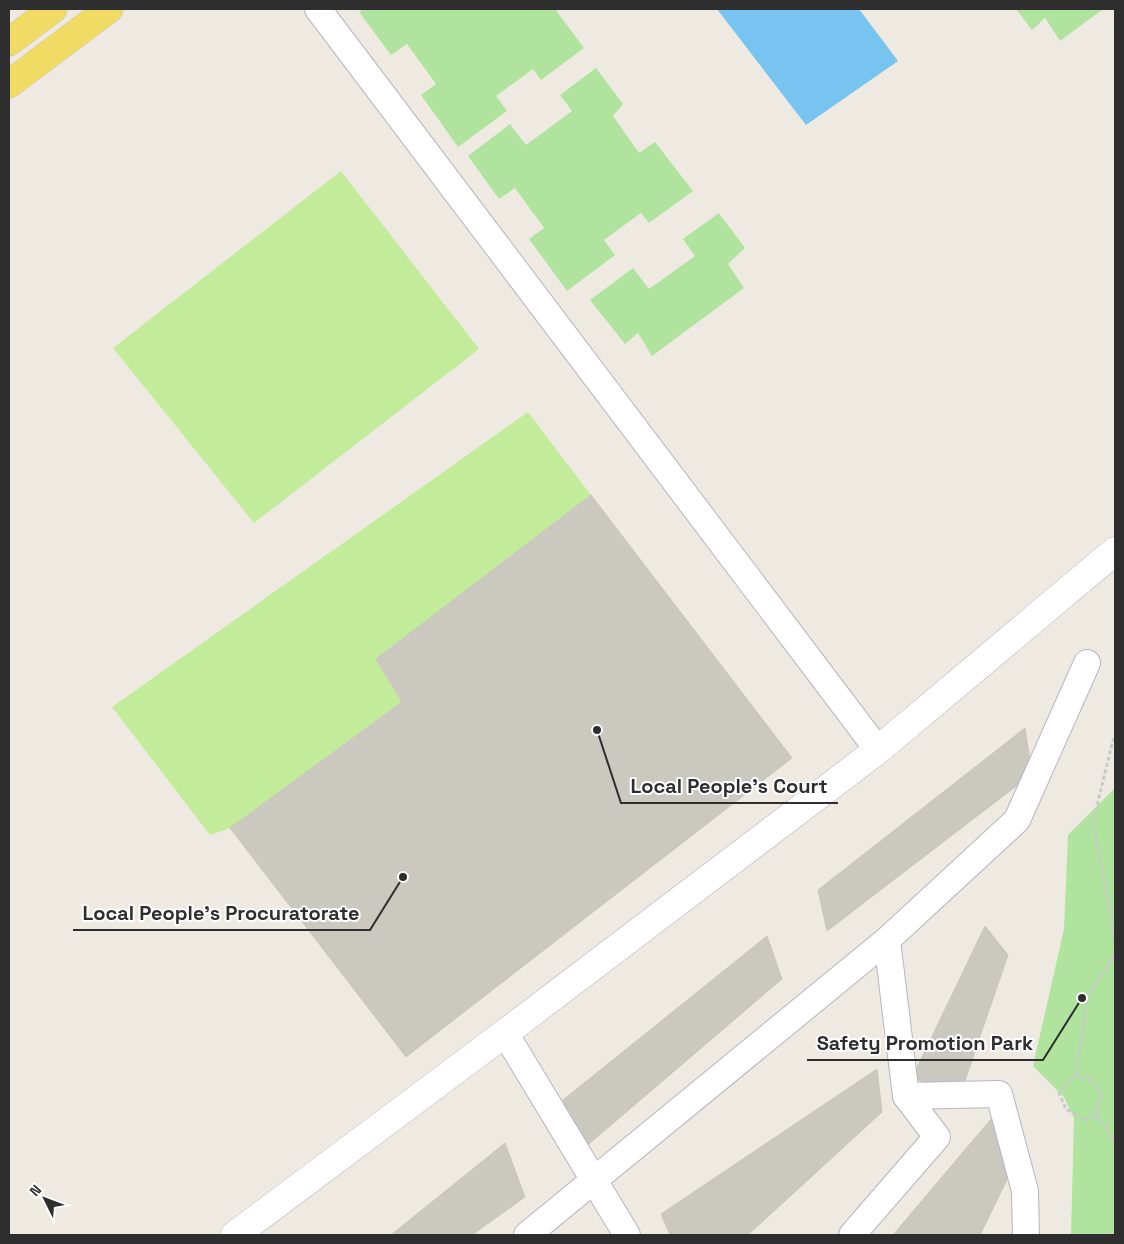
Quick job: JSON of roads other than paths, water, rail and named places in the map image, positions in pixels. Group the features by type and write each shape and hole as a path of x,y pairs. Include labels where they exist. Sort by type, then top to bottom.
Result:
{"main road":[{"path":"9,42 53,9"},
{"path":"9,84 109,9"}],"street":[{"path":"318,9 878,750"},
{"path":"235,1235 878,750 1115,550"},
{"path":"527,1235 887,940 1017,820 1087,662"},
{"path":"852,1235 938,1137 906,1096 887,940"},
{"path":"505,1033 627,1235"},
{"path":"906,1096 999,1094 1025,1191 1026,1235"}],"water":[{"path":"717,9 859,9 898,61 806,125"}],"place":[{"name":"Local People's Court","path":"597,730"},
{"name":"Local People's Procuratorate","path":"403,877"},
{"name":"Safety Promotion Park","path":"1082,998"}]}
